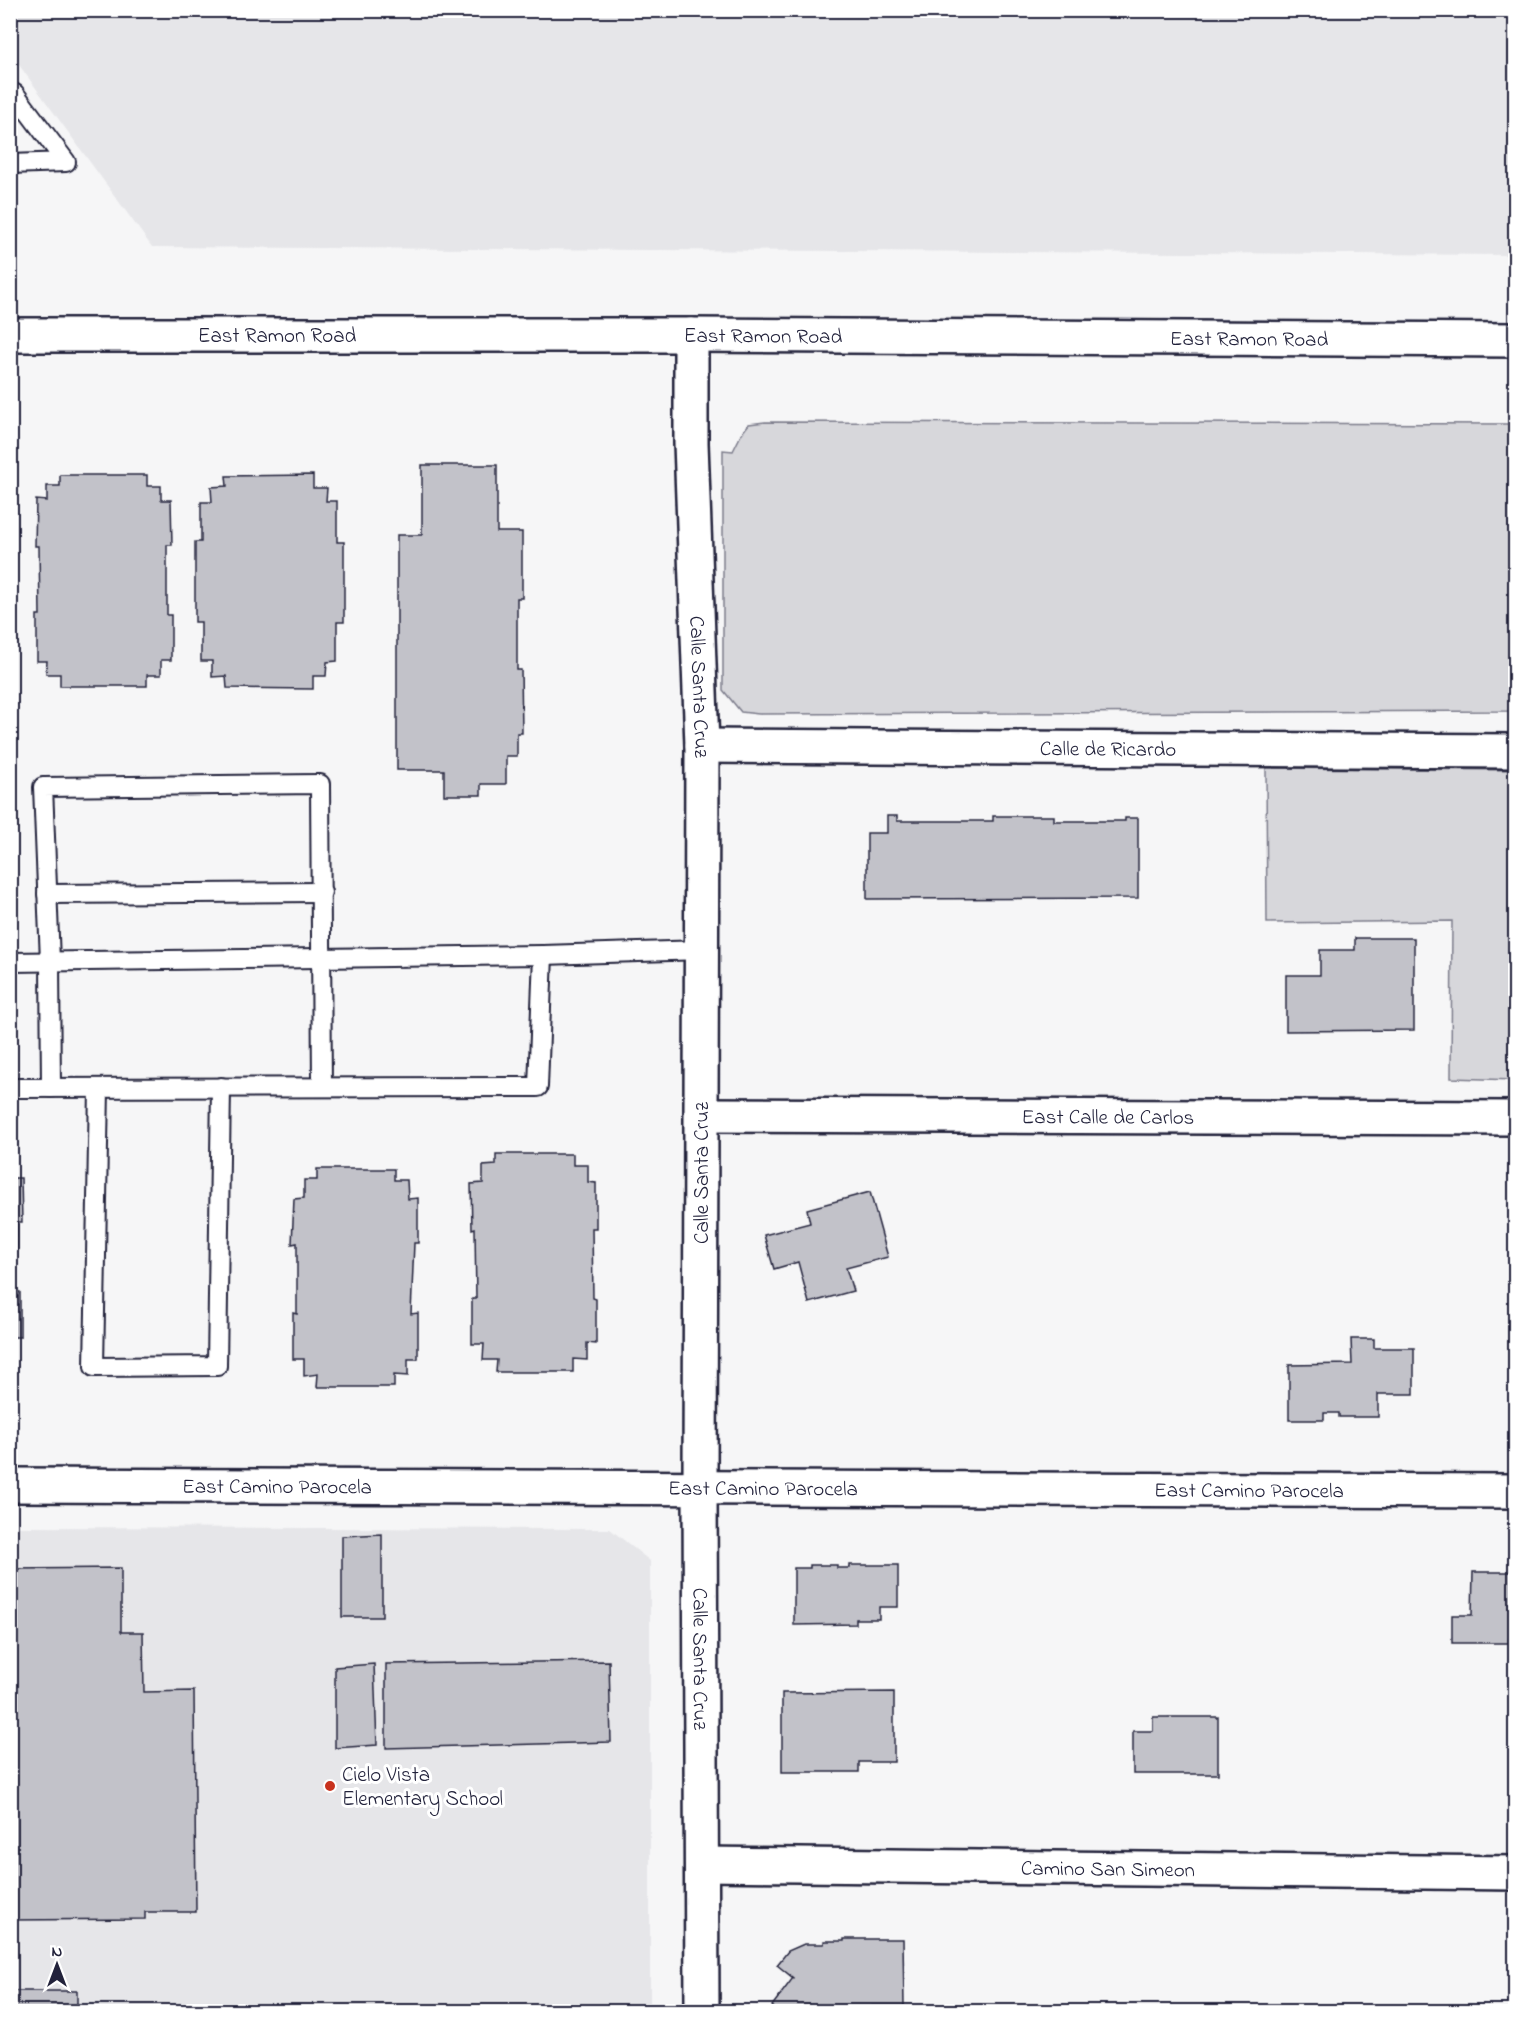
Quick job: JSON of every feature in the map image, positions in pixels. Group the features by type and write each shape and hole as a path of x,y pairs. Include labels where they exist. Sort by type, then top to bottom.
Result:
{"street":[{"name":"East Ramon Road","path":"10,334 1515,340"},
{"name":"Calle Santa Cruz","path":"691,335 691,443 702,746 700,1487 702,2012"},
{"name":"Calle de Ricardo","path":"702,746 1515,751"},
{"name":"East Calle de Carlos","path":"702,1115 1515,1118"},
{"name":"East Camino Parocela","path":"10,1485 1515,1491"},
{"name":"Camino San Simeon","path":"702,1864 1515,1873"}],"lane":[{"path":"10,91 15,94 66,162 10,164"},
{"path":"51,1088 50,961 43,787 320,784 322,1087"},
{"path":"47,894 321,892"},
{"path":"10,962 543,955 702,950"},
{"path":"10,1088 538,1087 543,955"},
{"path":"99,1088 94,1367 217,1366 220,1087"}],"shaded area":[{"path":"10,11 1515,11 1515,255 152,247 11,54"},
{"path":"765,422 1515,424 1515,711 759,714 741,712 723,690 723,450 733,451 749,424"},
{"path":"1266,768 1515,770 1515,1080 1451,1078 1452,921 1267,923"},
{"name":"Cielo Vista Elementary School","path":"11,1527 610,1529 650,1561 650,2011 11,2012"}],"building":[{"path":"10,121 18,126 18,136 17,142 10,146"},
{"path":"422,465 497,465 497,532 522,532 522,598 517,598 517,670 521,670 522,733 517,733 517,756 506,756 506,784 481,784 481,795 444,795 444,770 397,770 397,535 422,535"},
{"path":"60,475 147,475 147,486 161,486 161,500 171,500 172,545 167,545 167,615 171,615 171,660 161,660 161,675 147,675 147,686 60,686 60,674 46,674 47,661 37,661 37,615 40,615 39,546 35,546 36,500 47,501 47,486 60,486"},
{"path":"313,475 313,488 327,488 326,501 337,501 337,542 344,542 344,622 337,622 337,661 327,662 326,676 313,676 313,689 227,688 226,676 212,677 212,661 201,661 201,622 195,622 195,542 201,542 201,502 212,502 211,487 227,486 226,476"},
{"path":"887,816 897,816 897,821 993,821 993,816 1054,816 1054,821 1125,821 1125,818 1138,818 1138,898 867,899 867,833 887,833"},
{"path":"1355,938 1414,938 1414,1030 1286,1031 1286,975 1320,975 1320,950 1355,950"},
{"path":"496,1154 573,1154 573,1165 588,1165 588,1182 596,1183 596,1228 592,1228 596,1344 587,1343 587,1360 573,1359 573,1372 496,1372 497,1360 483,1360 484,1344 472,1344 472,1299 476,1299 475,1228 472,1229 471,1184 483,1183 483,1166 496,1165"},
{"path":"317,1169 394,1169 394,1180 407,1180 408,1199 418,1198 418,1243 414,1243 411,1314 418,1313 418,1359 408,1359 408,1376 394,1375 394,1387 317,1387 318,1374 304,1376 304,1359 293,1359 293,1313 297,1314 297,1243 292,1244 294,1199 304,1198 304,1180 317,1180"},
{"path":"10,1178 21,1178 22,1222 17,1222 17,1292 20,1292 20,1337 10,1337"},
{"path":"870,1192 888,1257 846,1268 853,1291 809,1303 798,1262 774,1269 764,1235 810,1223 807,1209"},
{"path":"1351,1339 1374,1339 1374,1348 1414,1348 1414,1394 1378,1394 1378,1417 1339,1417 1339,1413 1324,1413 1324,1420 1289,1420 1289,1365 1352,1364"},
{"path":"382,1534 382,1617 342,1617 342,1536"},
{"path":"810,1565 837,1565 837,1568 849,1568 849,1565 898,1565 898,1607 879,1607 879,1619 856,1619 856,1624 794,1625 794,1568 810,1568"},
{"path":"121,1568 121,1632 143,1632 144,1692 194,1691 196,1912 145,1912 145,1919 10,1920 10,1569"},
{"path":"1473,1572 1516,1572 1516,1639 1509,1639 1509,1643 1452,1643 1452,1615 1472,1615"},
{"path":"609,1661 611,1742 386,1748 386,1664"},
{"path":"374,1664 377,1745 335,1748 335,1667"},
{"path":"894,1692 894,1762 859,1762 859,1772 782,1772 782,1693"},
{"path":"1153,1717 1218,1717 1218,1774 1133,1774 1133,1731 1153,1731"},
{"path":"844,1939 903,1939 904,2006 872,2006 867,2012 778,2012 772,2006 793,1978 777,1965 788,1951 804,1944 824,1944 824,1941 844,1941"},
{"path":"10,1991 77,1991 77,2012 10,2012"}],"place":[{"name":"Cielo Vista Elementary School","path":"330,1786"}]}
